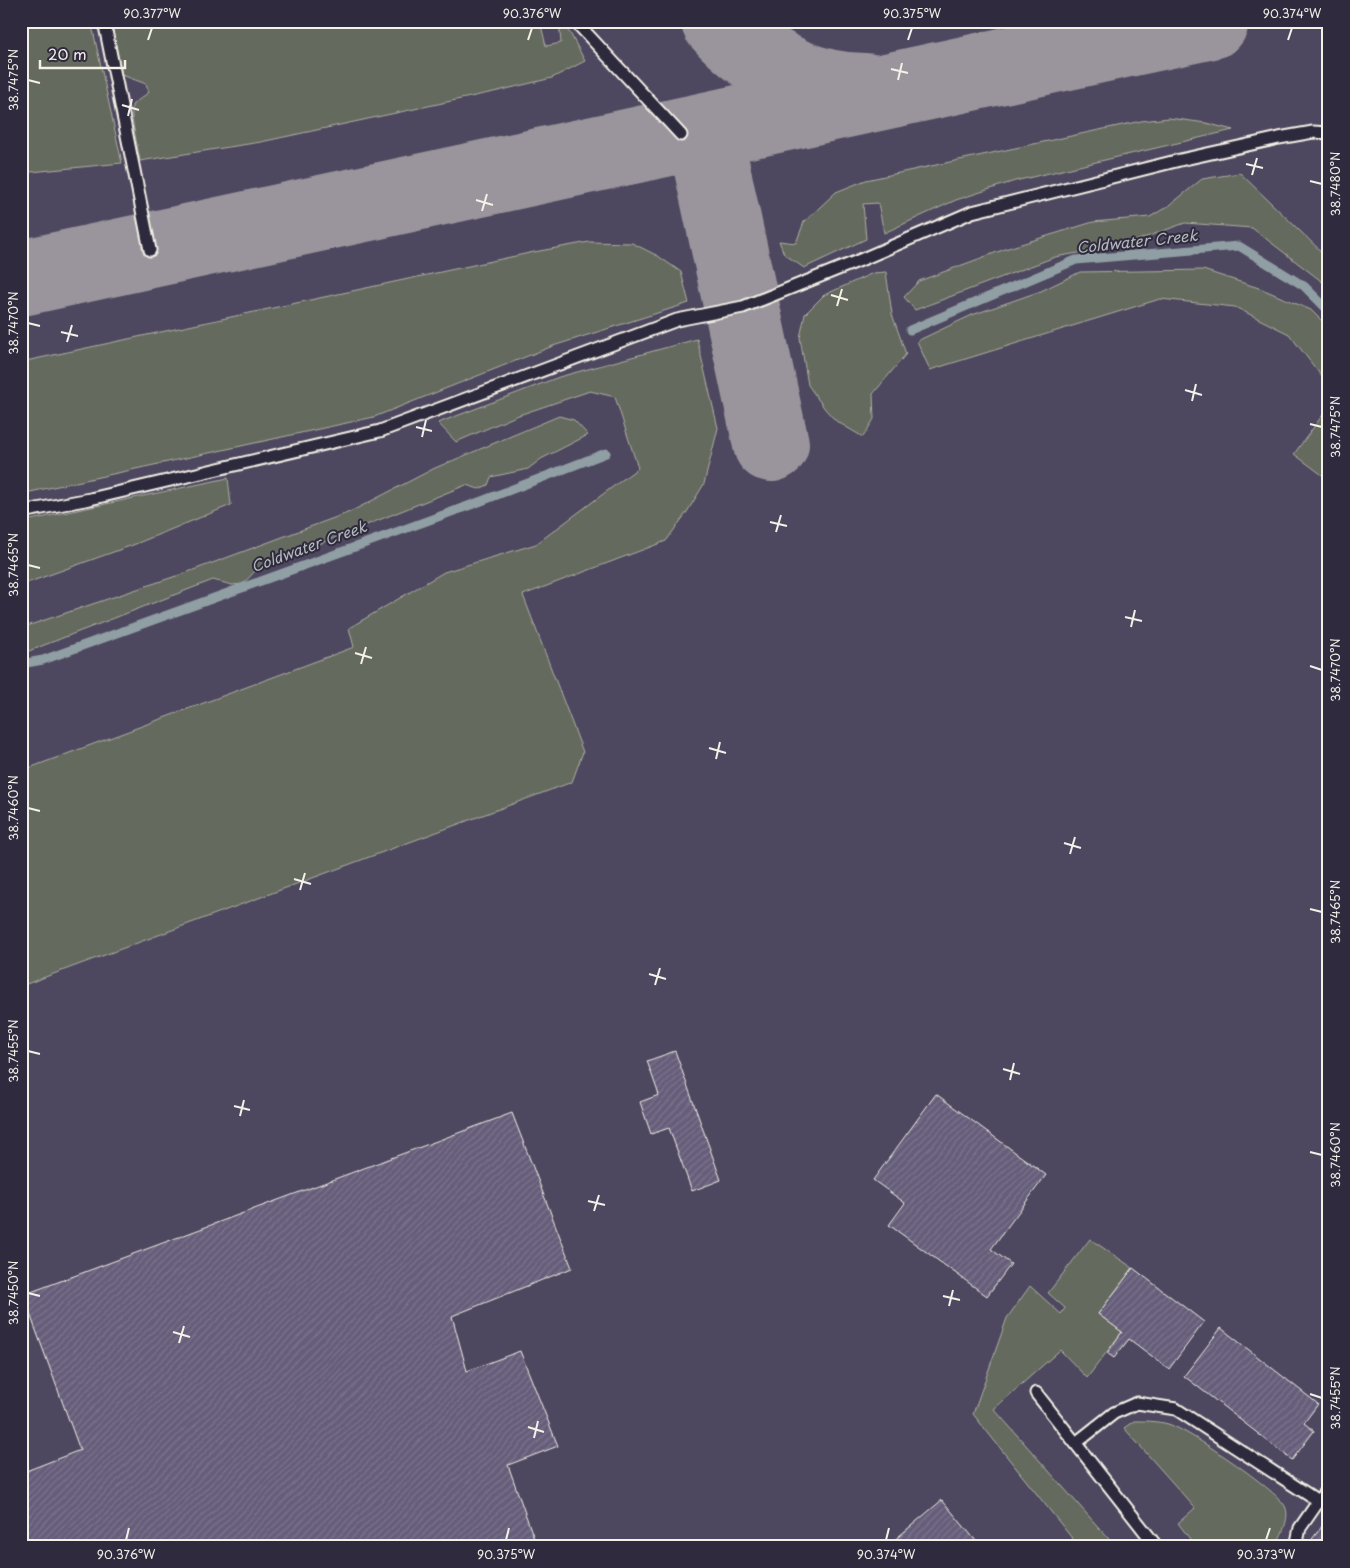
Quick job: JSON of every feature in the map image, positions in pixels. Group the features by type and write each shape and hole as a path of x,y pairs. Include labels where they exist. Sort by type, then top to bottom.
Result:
{"lane":[{"path":"104,21 150,250"},
{"path":"575,21 681,135"},
{"path":"21,512 90,498 380,431 677,320 743,306 858,261 972,212 1180,160 1279,138 1313,132 1329,133"},
{"path":"1036,1393 1157,1547"},
{"path":"1076,1443 1114,1412 1137,1403 1176,1409 1318,1501"},
{"path":"1296,1547 1300,1528 1329,1486"}],"shaded area":[{"path":"21,21 1329,21 1329,1547 21,1547"}],"green space":[{"path":"21,21 91,21 122,163 21,173"},
{"path":"111,21 540,21 546,46 561,43 559,21 570,33 585,61 552,78 498,91 261,142 140,161 132,119 132,105 149,92 146,84 122,75"},
{"path":"1169,118 1206,123 1233,130 1015,181 956,200 884,233 878,203 863,204 866,239 804,268 784,254 779,241 796,243 804,222 836,192 866,180 1141,121"},
{"path":"1240,173 1329,259 1329,287 1252,228 1185,223 1124,245 1055,257 915,310 904,297 919,281 1008,248 1093,222 1150,217 1170,205 1202,179"},
{"path":"589,242 632,243 658,256 681,272 689,303 553,346 374,417 21,494 21,362 534,252"},
{"path":"1203,270 1262,289 1311,310 1329,328 1329,386 1289,334 1235,307 1160,299 930,370 917,341 972,315 1041,291 1080,272"},
{"path":"886,272 892,314 906,354 873,394 874,419 863,437 836,421 808,385 800,338 805,314 824,295 873,273"},
{"path":"697,339 718,428 704,484 687,512 666,541 523,595 583,752 572,782 21,986 21,771 354,647 349,628 444,572 536,544 638,468 615,397 590,391 516,416 456,442 438,423 559,377"},
{"path":"1327,409 1329,411 1329,480 1294,454"},
{"path":"559,416 574,420 588,435 541,459 528,469 491,477 488,485 479,489 466,485 257,569 243,584 232,585 213,580 21,654 21,628 188,572 350,512 435,468"},
{"path":"228,478 231,505 133,545 21,585 21,522"},
{"path":"1090,1239 1133,1268 1098,1314 1122,1332 1087,1378 1060,1350 994,1409 1116,1547 1079,1547 973,1414 1007,1318 1030,1286 1061,1314 1065,1308 1048,1293"},
{"path":"1134,1421 1160,1422 1178,1428 1230,1460 1266,1487 1285,1506 1287,1511 1285,1526 1276,1546 1196,1547 1178,1523 1195,1508 1124,1428"}],"building":[{"path":"675,1051 721,1180 692,1191 669,1128 651,1134 640,1102 659,1095 647,1061"},
{"path":"936,1094 1046,1175 991,1249 1011,1264 987,1296 889,1225 905,1203 873,1180"},
{"path":"512,1113 572,1268 452,1316 467,1371 520,1351 558,1446 508,1465 537,1547 21,1547 21,1473 80,1450 23,1295"},
{"path":"1133,1268 1204,1322 1169,1369 1129,1339 1114,1358 1107,1353 1122,1332 1098,1314"},
{"path":"1221,1328 1318,1404 1304,1423 1314,1431 1292,1460 1184,1376"},
{"path":"942,1500 981,1547 886,1547"},
{"path":"1329,1517 1329,1547 1306,1547"}],"waterway":[{"name":"Coldwater Creek","path":"910,330 1076,260 1239,246 1304,286 1329,311"},
{"name":"Coldwater Creek","path":"21,664 43,660 479,502 606,453"}],"taxiway":[{"path":"719,21 750,50 785,72 824,86 866,91"},
{"path":"21,278 1211,21"},
{"path":"704,131 771,444"}]}
